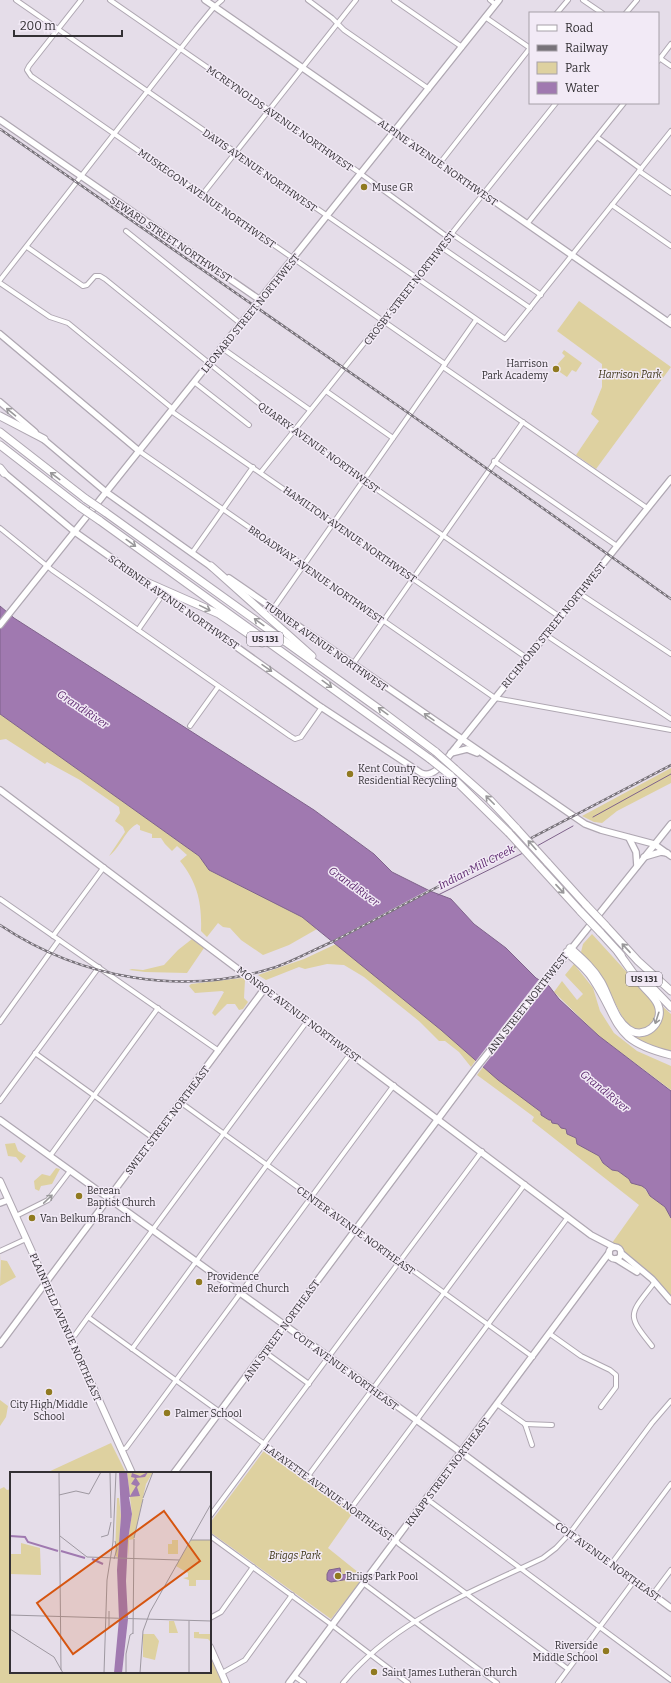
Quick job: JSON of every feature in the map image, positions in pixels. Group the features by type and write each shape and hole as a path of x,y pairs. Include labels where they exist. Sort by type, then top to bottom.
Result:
{"highway":[{"path":"0,416 44,440"},
{"name":"US 131","path":"0,432 86,499 347,686 436,752 490,800 605,925 648,970 671,990"},
{"name":"US 131","path":"0,445 99,520 430,758 486,809 671,1007"},
{"path":"211,566 347,686"},
{"path":"144,581 219,614 291,662 314,674"},
{"path":"568,950 593,970 601,981 622,1023 636,1032 646,1032 657,1022 660,1014 658,1005 618,952"},
{"path":"568,950 589,974 616,1022 628,1037 644,1047 671,1055"},
{"path":"648,970 671,987"}],"main road":[{"name":"PLAINFIELD AVENUE NORTHEAST","path":"0,1181 132,1472"},
{"path":"211,1649 226,1683"}],"street":[{"name":"DAVIS AVENUE NORTHWEST","path":"16,0 505,339 530,308"},
{"path":"58,29 81,0"},
{"name":"MCREYNOLDS AVENUE NORTHWEST","path":"110,0 361,174 448,238"},
{"name":"ALPINE AVENUE NORTHWEST","path":"205,0 526,224 670,321"},
{"path":"0,281 82,178 180,48 214,7 222,0"},
{"path":"308,0 332,18 354,38 429,89"},
{"path":"202,195 356,0"},
{"path":"394,0 462,47"},
{"path":"490,0 497,2"},
{"path":"558,12 568,0"},
{"path":"583,0 601,12"},
{"path":"627,12 636,0"},
{"name":"LEONARD STREET NORTHWEST","path":"0,625 395,132 497,2"},
{"path":"485,17 529,47"},
{"name":"MUSKEGON AVENUE NORTHWEST","path":"58,29 29,66 28,72 31,76 383,320 523,422 647,508"},
{"path":"671,44 659,59 671,66"},
{"path":"440,163 529,49"},
{"name":"CROSBY STREET NORTHWEST","path":"261,472 555,104"},
{"path":"526,224 623,104"},
{"name":"SEWARD STREET NORTHWEST","path":"0,120 260,300"},
{"path":"441,247 530,308 671,131"},
{"path":"597,137 671,193"},
{"path":"612,205 671,246"},
{"path":"126,231 241,324"},
{"path":"452,234 541,295"},
{"name":"QUARRY AVENUE NORTHWEST","path":"27,247 83,286 95,276 100,276 105,279 293,431 560,617"},
{"name":"HAMILTON AVENUE NORTHWEST","path":"0,281 50,317 68,324 172,410 527,658"},
{"path":"273,609 476,320"},
{"name":"BROADWAY AVENUE NORTHWEST","path":"0,334 139,451 495,698 671,730"},
{"path":"222,348 310,410"},
{"path":"194,382 249,425"},
{"path":"326,391 393,438"},
{"name":"TURNER AVENUE NORTHWEST","path":"0,402 106,492 584,824 654,844 669,854"},
{"path":"353,664 414,579 494,461 523,422"},
{"path":"494,461 617,546"},
{"path":"192,553 253,466"},
{"name":"SCRIBNER AVENUE NORTHWEST","path":"1,470 75,532 322,707 421,773 428,775 435,771"},
{"name":"RICHMOND STREET NORTHWEST","path":"435,771 671,479"},
{"path":"0,528 47,566 290,736 299,739 322,707"},
{"path":"579,593 671,654"},
{"path":"138,630 163,594"},
{"path":"546,635 671,719"},
{"path":"190,726 218,687"},
{"path":"450,754 459,750 467,749 494,761"},
{"name":"MONROE AVENUE NORTHWEST","path":"0,790 352,1053 597,1239 618,1248 621,1253"},
{"name":"ANN STREET NORTHWEST","path":"387,1186 568,950 671,824"},
{"path":"630,838 636,851 637,866"},
{"path":"644,857 661,852 669,854"},
{"path":"53,936 104,867"},
{"path":"0,899 219,1051"},
{"path":"0,1022 59,940"},
{"path":"0,1101 99,967"},
{"name":"SWEET STREET NORTHEAST","path":"0,1344 2,1336 46,1283 265,988"},
{"path":"50,1156 158,1008"},
{"path":"70,1337 75,1334 88,1317 308,1020"},
{"path":"35,1053 153,1138"},
{"path":"132,1349 266,1166 301,1122 352,1053"},
{"path":"121,1450 126,1448 394,1085"},
{"name":"CENTER AVENUE NORTHEAST","path":"180,1102 266,1166 312,1197 399,1262 533,1357"},
{"name":"COIT AVENUE NORTHEAST","path":"0,1120 461,1452 671,1608"},
{"path":"211,1515 482,1151"},
{"path":"16,1216 48,1200 70,1171"},
{"path":"308,1476 525,1184"},
{"name":"ANN STREET NORTHEAST","path":"175,1472 356,1230 387,1186"},
{"path":"0,1202 8,1200"},
{"path":"352,1507 568,1217"},
{"path":"0,1251 26,1239"},
{"name":"MONROE AVENUE NORTHWEST","path":"597,1239 615,1259"},
{"name":"KNAPP STREET NORTHEAST","path":"289,1683 614,1247"},
{"path":"598,1269 615,1259 621,1253 629,1264"},
{"path":"615,1259 629,1264 652,1279 654,1283 671,1300"},
{"path":"652,1346 635,1326 633,1319 637,1306 654,1283"},
{"name":"LAFAYETTE AVENUE NORTHEAST","path":"88,1317 352,1507 568,1669"},
{"path":"550,1334 581,1356 610,1370 616,1375 616,1387 600,1407"},
{"path":"265,1352 309,1384"},
{"path":"343,1683 370,1654 400,1631 467,1594 547,1555 570,1533 652,1423 671,1401"},
{"path":"497,1404 525,1424 552,1425"},
{"path":"525,1424 532,1445"},
{"path":"612,1563 671,1484"},
{"path":"426,1499 671,1680"},
{"path":"211,1537 292,1595 408,1683"},
{"path":"211,1617 221,1612 254,1567"},
{"path":"653,1594 671,1570"},
{"path":"558,1683 634,1581"},
{"path":"363,1584 497,1683"},
{"path":"222,1673 245,1660 292,1595"},
{"path":"294,1676 304,1683"}],"green space":[{"name":"Harrison Park","path":"579,301 671,367 596,469 576,455 599,421 591,414 602,387 602,364 557,331"},
{"path":"564,350 582,363 576,372 572,370 567,377 554,368 565,356 562,353"},
{"path":"0,714 199,856 209,870 302,917 317,929 289,945 263,955 241,940 230,928 223,927 218,923 207,937 201,931 201,912 198,894 191,877 180,861 187,855 177,846 172,851 161,838 152,838 152,834 140,830 140,826 137,824 129,830 117,848 109,856 125,832 123,827 115,821 120,813 119,807 80,780 47,762 45,764 6,739 0,740"},
{"path":"671,768 671,783 617,811 602,823 594,822 582,816"},
{"path":"592,934 653,1001 655,1007 655,1017 651,1025 647,1028 635,1029 625,1022 600,974 582,954 583,944"},
{"path":"192,939 204,948 187,973 129,970 143,970 164,965 178,950"},
{"path":"336,944 476,1060 471,1067 459,1052 445,1041 439,1041 419,1021 364,977 344,965 327,964 305,969 299,967 266,980 258,975 304,959"},
{"path":"574,964 593,988 600,1011 614,1033 637,1051 671,1066 671,1090 599,1036 554,992 562,981 577,1000 583,994 565,975"},
{"path":"242,978 245,980 244,998 248,1002 243,1009 239,1010 235,1004 227,1004 215,1016 212,1013 224,992 195,993 189,986 191,984"},
{"path":"661,1005 671,1014 671,1053 643,1044 623,1028 649,1032"},
{"path":"483,1067 541,1112 548,1120 552,1120 566,1129 567,1134 576,1138 577,1144 599,1156 603,1163 612,1170 618,1171 631,1182 642,1185 650,1196 665,1207 671,1218 671,1297 620,1248 612,1243 639,1205 532,1121 534,1117 477,1075"},
{"path":"15,1143 18,1151 26,1156 21,1163 16,1157 8,1156 5,1144"},
{"path":"56,1168 60,1169 52,1184 41,1186 39,1191 35,1189 34,1181 42,1174 50,1176"},
{"path":"1,1253 1,1260 7,1261 16,1277 0,1286"},
{"path":"0,1400 8,1406 6,1417 0,1426"},
{"path":"111,1443 126,1472 48,1472"},
{"name":"Briggs Park","path":"266,1448 354,1511 328,1548 364,1577 331,1619 211,1533 211,1522"},
{"path":"4,1487 7,1490 10,1489 10,1673 211,1673 211,1654 223,1683 0,1683 0,1489"}],"water":[{"name":"Grand River","path":"0,606 14,618 314,810 374,854 392,872 430,891 451,899 474,924 506,948 536,978 549,986 559,999 599,1036 671,1091 671,1218 665,1207 650,1196 646,1189 642,1186 631,1183 629,1179 618,1171 612,1170 603,1163 599,1156 577,1144 576,1138 567,1134 566,1129 561,1128 558,1124 552,1123 551,1120 541,1115 541,1112 498,1080 441,1030 302,917 209,870 199,856 0,714"},
{"name":"Briigs Park Pool","path":"340,1568 341,1575 349,1574 349,1579 331,1582 327,1580 329,1570"}],"pier":[{"path":"430,889 433,890 332,943 332,941"},
{"path":"540,978 548,985 482,1068 475,1062"}],"waterway":[{"name":"Indian Mill Creek","path":"593,817 671,774"},
{"name":"Indian Mill Creek","path":"537,846 573,826"},
{"name":"Indian Mill Creek","path":"438,895 523,853"}],"railway":[{"path":"0,129 407,412 671,599"},
{"path":"0,925 31,944 64,959 98,970 134,978 169,981 205,981 241,976 276,967 332,942 671,765"}],"place":[{"name":"Muse GR","path":"364,187"},
{"name":"Harrison Park Academy","path":"556,369"},
{"name":"Kent County Residential Recycling","path":"350,774"},
{"name":"Berean Baptist Church","path":"79,1196"},
{"name":"Van Belkum Branch","path":"32,1218"},
{"name":"Providence Reformed Church","path":"199,1282"},
{"name":"City High/Middle School","path":"49,1392"},
{"name":"Palmer School","path":"167,1413"},
{"name":"Briigs Park Pool","path":"338,1576"},
{"name":"Riverside Middle School","path":"606,1651"},
{"name":"Saint James Lutheran Church","path":"374,1672"}]}
